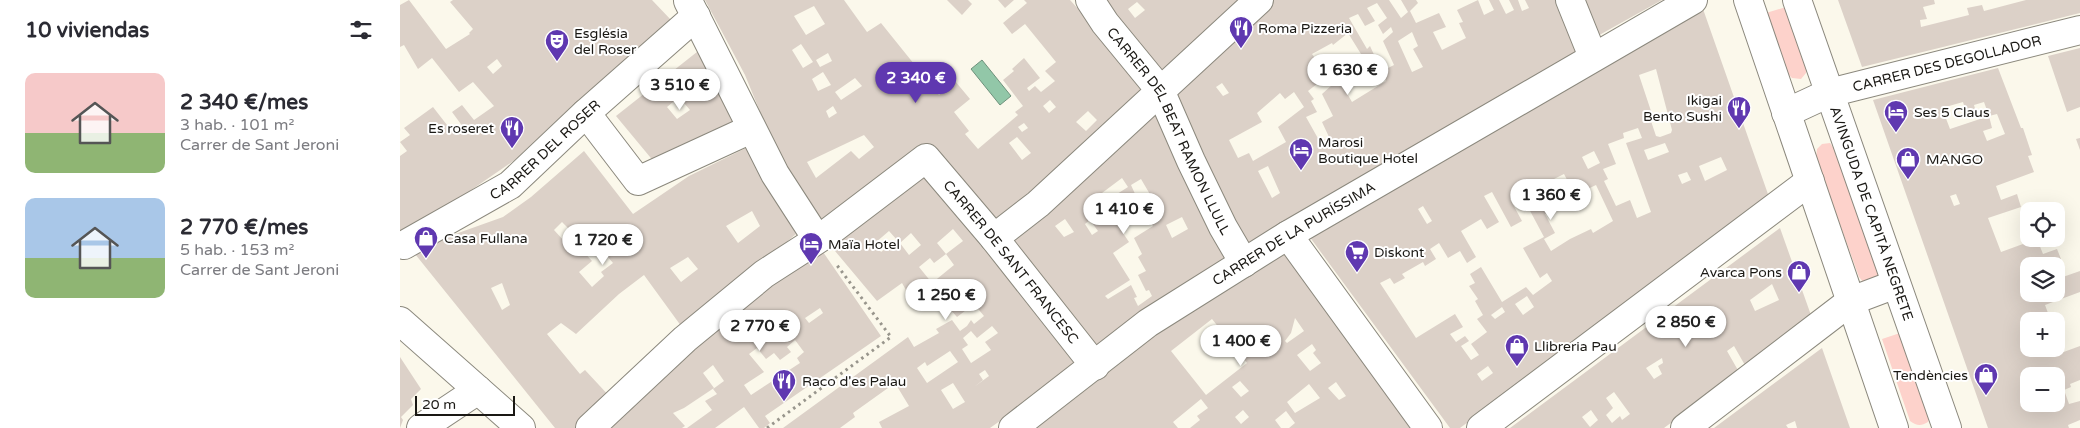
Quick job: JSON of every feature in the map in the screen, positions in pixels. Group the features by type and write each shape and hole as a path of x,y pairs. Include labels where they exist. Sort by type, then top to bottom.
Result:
{"street":[{"name":"CARRER DEL BEAT RAMON LLULL","path":"1090,0 1160,90 1223,227 1244,263"},
{"path":"994,238 1038,204 1260,0"},
{"path":"1570,0 1593,58"},
{"name":"CARRER DE LA PURÍSSIMA","path":"1013,428 1148,323 1288,235 1693,0"},
{"path":"1748,0 1894,428"},
{"name":"AVINGUDA DE CAPITÀ NEGRETE","path":"1797,0 1947,428"},
{"path":"590,428 685,339 764,274 817,239 775,174 692,8"},
{"name":"CARRER DEL ROSER","path":"404,245 510,185 586,114 692,8"},
{"name":"CARRER DES DEGOLLADOR","path":"1786,113 1829,93 2080,30"},
{"path":"586,114 638,182 751,129"},
{"name":"CARRER DE SANT FRANCESC","path":"817,239 926,158 994,238 1095,366"},
{"path":"1481,428 1810,181"},
{"path":"1288,235 1428,428"},
{"path":"1685,428 1851,301 1896,284"},
{"path":"400,321 521,428"},
{"path":"421,428 478,390"}],"path":[{"path":"766,428 891,337 817,239"}],"shaded area":[{"path":"1786,7 1807,65 1806,73 1801,79 1792,78 1786,72 1766,13"},
{"path":"982,60 1011,96 1000,105 971,69"},
{"path":"1830,143 1835,150 1879,270 1878,278 1864,283 1859,277 1816,158 1817,149 1822,144"},
{"path":"1900,333 1930,415 1928,422 1921,425 1910,421 1882,339"}],"building":[{"path":"409,0 446,49 470,34 473,29 450,2 453,0 652,0 672,21 541,142 461,197 400,232 400,156 407,151 400,142 410,135 404,128 433,107 454,134 463,127 452,112 462,105 474,120 494,106 473,82 459,92 432,58 418,69 404,45 400,47 400,5","holes":["497,59 502,66 493,74 487,67"]},
{"path":"705,0 844,0 867,32 881,23 939,95 955,81 970,99 954,112 969,131 965,134 978,149 1018,115 1015,112 1023,106 1003,80 1014,71 1012,69 1024,58 1040,78 1027,88 1029,91 1035,86 1041,92 1055,81 1045,71 1056,62 1025,24 1012,34 1003,23 1027,3 1024,0 1070,0 1148,86 998,231 933,156 822,232 779,158 745,75","holes":["814,6 825,24 806,35 794,16","801,44 813,62 803,68 792,50","828,53 832,61 820,67 816,60","823,72 831,85 818,91 812,79","855,78 862,86 841,100 835,92","1050,100 1056,107 1049,113 1043,106","833,106 837,113 829,118 826,111","1088,111 1097,120 1086,131 1076,122","1024,123 1028,128 1022,132 1018,127","864,135 874,147 859,159 851,151 816,178 807,162","1017,137 1031,153 1022,160 1009,143"]},
{"path":"947,0 968,0 972,4 962,15"},
{"path":"998,0 1014,0 1005,8"},
{"path":"1103,0 1243,0 1162,73","holes":["1137,2 1145,10 1135,18 1128,9"]},
{"path":"1273,0 1389,0 1401,18 1408,12 1401,0 1416,0 1418,3 1410,11 1416,23 1439,13 1446,27 1433,32 1442,50 1466,38 1459,23 1463,22 1457,10 1478,0 1484,15 1494,10 1489,0 1499,0 1506,14 1514,10 1509,0 1518,0 1522,11 1529,8 1525,0 1555,0 1578,57 1241,249 1169,93","holes":["1377,3 1387,18 1378,25 1383,34 1391,27 1393,32 1383,41 1394,65 1382,71 1386,81 1352,102 1337,76 1330,82 1332,85 1322,94 1333,116 1322,122 1329,137 1320,142 1306,117 1317,112 1311,101 1314,99 1308,91 1327,76 1312,54 1332,43 1333,45 1348,33 1361,54 1350,65 1356,77 1376,59 1370,46 1367,49 1349,18 1358,14 1365,26 1375,21 1367,8","1412,32 1418,46 1413,49 1423,67 1412,72 1398,41","1222,83 1229,93 1223,96 1216,87","1294,92 1304,107 1278,127 1286,142 1253,161 1249,153 1238,158 1229,140 1262,122 1257,113 1280,93 1285,99","1268,166 1280,193 1272,198 1258,171"]},
{"path":"1580,0 1662,0 1594,38"},
{"path":"1838,0 1934,0 1935,4 1923,7 1927,19 1920,20 1921,27 1969,15 1967,8 1982,5 1984,11 2026,0 2080,0 2080,13 1862,67"},
{"path":"1703,9 1769,197 1460,428 1450,428 1309,236","holes":["1656,69 1672,130 1671,133 1660,137 1656,136 1651,121 1654,120 1639,75","1638,128 1642,138 1626,143 1651,212 1637,218 1630,200 1616,206 1604,181 1608,179 1603,169 1616,164 1608,144 1624,138 1623,133","1665,143 1669,152 1648,160 1644,150","1594,151 1600,163 1588,169 1582,157","1721,157 1727,170 1705,181 1699,166","1687,172 1691,180 1682,184 1678,175","1564,174 1575,195 1596,185 1613,221 1593,233 1591,229 1570,239 1551,251 1544,239 1555,233 1545,214 1554,208 1542,185","1492,192 1511,227 1522,221 1510,199 1521,194 1544,237 1523,248 1540,278 1547,273 1552,281 1533,295 1526,287 1502,302 1481,267 1470,274 1475,283 1469,286 1478,299 1475,301 1483,315 1477,319 1487,332 1471,344 1479,355 1471,360 1461,346 1469,341 1465,336 1456,342 1450,334 1463,327 1455,314 1416,338 1380,283 1390,278 1394,284 1405,278 1402,274 1423,262 1425,266 1436,259 1430,249 1439,243 1448,258 1460,251 1467,263 1476,257 1461,231 1481,219 1487,229 1499,222 1484,196","1423,206 1432,221 1427,224 1418,209","1527,296 1534,307 1523,315 1515,304","1502,307 1505,312 1495,319 1491,315","1488,366 1493,373 1482,381 1477,374"]},
{"path":"702,48 740,126 655,163 616,116","holes":["679,97 690,110 677,119 667,107"]},
{"path":"2080,48 2080,107 2067,112 2048,56"},
{"path":"1998,68 2021,128 2023,128 2032,155 2028,156 2034,172 1996,186 2001,200 2017,194 2020,207 1988,218 2001,252 2020,245 2020,247 2040,247 2043,254 2057,249 2060,257 2020,257 2020,302 2053,302 2045,305 2048,312 2020,312 2020,357 2065,357 2065,352 2080,346 2080,380 2070,384 2071,387 2065,390 2065,367 2020,367 2020,412 2065,412 2065,393 2069,404 2080,401 2080,420 2068,425 2069,428 1988,428 1873,100","holes":["1963,102 1967,115 1976,112 1974,105 1984,102 1989,116 1950,129 1942,108","1997,114 2005,134 1987,141 1983,131 1992,128 1989,116","1956,194 1960,204 1954,206 1950,196"]},
{"path":"1160,103 1232,256 1095,354 1009,239","holes":["1122,178 1128,187 1117,194 1124,203 1136,196 1131,185 1141,179 1158,208 1146,214 1153,226 1134,238 1142,254 1138,257 1146,271 1138,275 1146,291 1149,290 1152,296 1138,306 1134,298 1137,297 1131,285 1108,299 1105,296 1130,280 1113,253 1129,242 1098,196","1182,217 1188,229 1172,238 1166,225","1065,219 1074,232 1064,237 1055,226","1090,220 1098,231 1092,235 1085,224"]},
{"path":"2080,138 2080,150 2076,139"},
{"path":"748,147 796,234 684,330 644,275 619,294 576,334 561,323 547,334 580,374 585,370 612,399 582,428 555,428 415,254 433,242 503,217 531,197 584,151 633,214 689,176","holes":["752,211 760,226 738,243 726,226","562,222 573,233 565,242 554,230","597,238 601,243 598,245 613,263 601,272 604,276 592,287 579,272 592,261 582,250","688,257 698,269 681,282 670,268","502,283 510,305 502,310 491,288"]},
{"path":"928,170 1084,362 990,428 882,428 879,422 909,406 895,383 853,413 855,417 840,428 783,428 908,337 914,347 939,333 936,329 952,320 960,331 971,320 974,324 984,316 974,304 957,317 949,308 945,311 932,295 906,290 902,283 877,301 830,245","holes":["953,229 963,241 946,254 937,243","889,231 897,240 881,252 875,243","911,233 921,245 909,255 900,243","946,254 954,265 932,283 919,267 930,258 934,263","992,326 998,333 985,342 991,350 971,363 962,349 968,345 963,338 971,331 977,338","950,351 958,362 927,383 917,368 925,362 927,366","985,370 989,376 974,387 983,380 979,374","953,383 965,402 953,409 941,390"]},
{"path":"1780,228 1812,318 1746,367 1734,346 1727,351 1739,372 1664,428 1510,428","holes":["1772,284 1779,300 1755,311 1750,300","1662,358 1663,363 1658,366 1662,374 1654,379 1646,368","1614,392 1630,414 1622,420 1620,416 1612,423 1606,415 1613,408 1606,398","1591,410 1598,420 1590,427 1582,417"]},
{"path":"821,249 881,336 765,416 770,423 764,428 759,428 744,407 715,428 687,428 712,410 705,401 717,394 713,389 724,381 713,365 703,373 714,388 673,413 685,426 682,428 601,428 727,314","holes":["820,308 823,313 809,323 805,318","795,340 804,352 797,358 800,363 751,395 744,385 764,372 749,354 757,348 766,359 774,353 780,360 791,352 787,347"]},
{"path":"1282,251 1412,428 1289,428 1295,423 1286,411 1275,420 1281,428 1190,428 1200,420 1197,416 1208,408 1201,399 1173,422 1178,428 1037,428 1114,368 1111,364","holes":["1295,318 1304,331 1287,343 1285,341 1291,333","1212,319 1247,363 1206,395 1171,351","1312,344 1316,350 1313,353 1321,363 1310,371 1297,355","1240,381 1249,391 1241,397 1232,387","1336,382 1346,396 1339,400 1328,388","1309,384 1320,398 1295,413 1287,402","1243,410 1249,417 1241,424 1235,417"]},
{"path":"2080,271 2080,292 2065,298 2065,276"},
{"path":"1822,348 1850,428 1797,428 1795,421 1786,425 1788,428 1714,428"},
{"path":"400,357 421,389 411,399 413,405 401,417 403,420 400,428"}],"place":[{"name":"Roma Pizzeria","path":"1241,49"},
{"name":"Església del Roser","path":"557,62"},
{"name":"Ikigai Bento Sushi","path":"1739,129"},
{"name":"Ses 5 Claus","path":"1896,133"},
{"name":"Es roseret","path":"512,149"},
{"name":"Marosi Boutique Hotel","path":"1301,171"},
{"name":"MANGO","path":"1908,180"},
{"name":"Casa Fullana","path":"426,259"},
{"name":"Maïa Hotel","path":"811,265"},
{"name":"Diskont","path":"1357,273"},
{"name":"Avarca Pons","path":"1799,293"},
{"name":"Llibreria Pau","path":"1517,367"},
{"name":"Tendències","path":"1986,396"},
{"name":"Raco d'es Palau","path":"784,402"}]}
